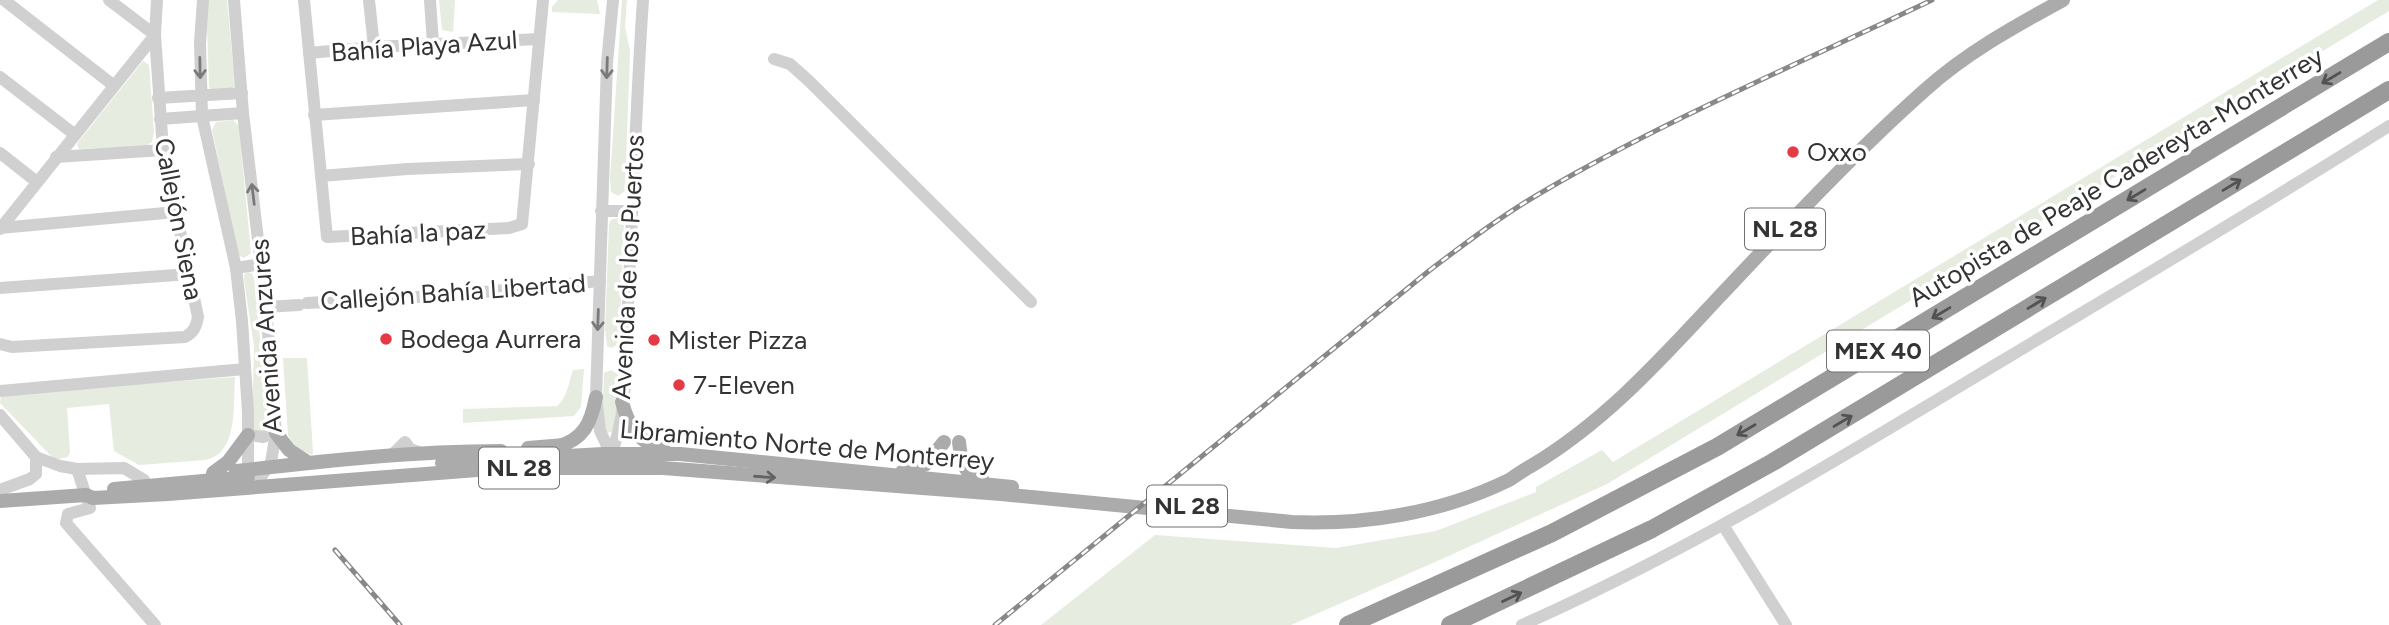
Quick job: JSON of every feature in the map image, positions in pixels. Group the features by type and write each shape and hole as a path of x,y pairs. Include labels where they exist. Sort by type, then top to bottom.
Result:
{"highway":[{"name":"Autopista de Peaje Cadereyta-Monterrey","path":"1348,625 1552,533 1717,447 2389,42"},
{"name":"MEX 40","path":"1450,625 1630,540 1763,468 2389,90"}],"main road":[{"name":"Libramiento Norte de Monterrey","path":"0,501 89,493 260,471 500,462 663,468 1316,523 1358,521 1409,513 1467,497 1511,479 1573,439 1642,379 1849,164 1928,87 1981,47 2063,0"},
{"path":"500,462 565,445 585,432 596,397"},
{"path":"622,402 628,422 638,436 659,449 680,454"},
{"path":"276,433 289,450 309,463"},
{"path":"213,473 228,462 248,435"},
{"path":"891,474 926,464 952,442 966,471 974,478 998,485"},
{"path":"89,493 104,486 169,475 260,471 309,463 391,456 478,450 499,452 565,445"},
{"path":"453,452 500,462 594,460 611,454 628,460 704,466 732,475"},
{"name":"Libramiento Norte de Monterrey","path":"611,454 680,454 1311,517 1358,515 1408,508 1463,492 1508,474 1519,473"},
{"name":"Libramiento Norte de Monterrey","path":"89,493 93,498 168,494 351,479 500,462"},
{"path":"260,471 279,481 351,479"},
{"path":"168,494 178,489 257,481 260,471"}],"street":[{"path":"4,0 113,85"},
{"path":"0,228 155,35 110,0"},
{"name":"Callejón Siena","path":"0,344 12,346 185,337 192,333 198,317 163,150 155,35 157,0"},
{"name":"Avenida Anzures","path":"202,0 202,116 236,268 245,369 247,456 260,471 274,454 276,433 262,264 243,113 234,0"},
{"name":"Bahía la paz","path":"304,0 327,237 509,228 522,224 543,0"},
{"path":"369,0 374,47"},
{"path":"430,0 433,44"},
{"name":"Avenida de los Puertos","path":"611,454 600,431 596,397 601,211 613,0"},
{"name":"Avenida de los Puertos","path":"611,454 622,402 643,0"},
{"name":"Bahía Playa Azul","path":"309,53 539,39"},
{"path":"774,59 790,64 809,81 1031,302"},
{"path":"0,77 74,134"},
{"name":"Callejón Siena","path":"158,98 242,93"},
{"path":"314,115 534,100"},
{"name":"Callejón Siena","path":"160,119 243,113"},
{"path":"1522,625 1583,597 1723,525 1867,443 2389,126"},
{"path":"56,157 163,150"},
{"path":"0,153 37,182"},
{"path":"321,176 529,164"},
{"path":"601,211 632,211"},
{"path":"0,228 176,212"},
{"path":"236,268 262,264"},
{"path":"0,288 189,274"},
{"name":"Callejón Bahía Libertad","path":"266,307 452,295 600,281"},
{"path":"0,391 245,369"},
{"path":"0,415 36,457 77,469 124,468 144,480"},
{"path":"248,435 262,437 276,433"},
{"path":"0,490 30,479 36,474 36,457"},
{"path":"77,469 89,493 90,508 68,514 66,523 155,625"},
{"path":"1723,525 1786,625"}],"shaded area":[{"path":"208,0 227,0 235,86 232,88 211,90 209,86"},
{"path":"439,0 455,0 453,32 442,30"},
{"path":"558,0 597,0 600,14 552,12 552,7"},
{"path":"622,0 627,0 625,27 630,51 625,191 618,196 611,192 610,179"},
{"path":"2378,0 2389,0 2389,11 1607,484 1291,625 1041,625 1155,535 1336,548 1436,531 1536,492 1536,487 1602,450 1613,462"},
{"path":"143,61 149,65 154,132 152,142 146,146 79,149 79,141"},
{"path":"233,120 239,126 251,253 244,258 238,255 212,130 216,122"},
{"path":"617,218 624,226 619,343 612,348 607,346 605,329 609,224"},
{"path":"247,272 252,273 254,278 268,420 264,433 253,431 252,426 254,346 244,280"},
{"path":"283,358 307,358 312,455 294,447 288,435"},
{"path":"584,369 581,407 574,416 463,423 463,409 557,406 565,394 573,370"},
{"path":"611,370 618,374 616,428 607,433 602,425 604,373"},
{"path":"235,377 234,414 229,438 216,456 205,460 139,465 114,451 109,404 67,408 70,453 68,457 55,460 0,403 1,394"}],"railway":[{"path":"995,625 1430,270 1515,209 1591,165 1687,115 1932,0"},
{"path":"335,550 400,625"}],"place":[{"name":"Oxxo","path":"1793,152"},
{"name":"Bodega Aurrera","path":"386,339"},
{"name":"Mister Pizza","path":"654,340"},
{"name":"7-Eleven","path":"679,385"}]}
